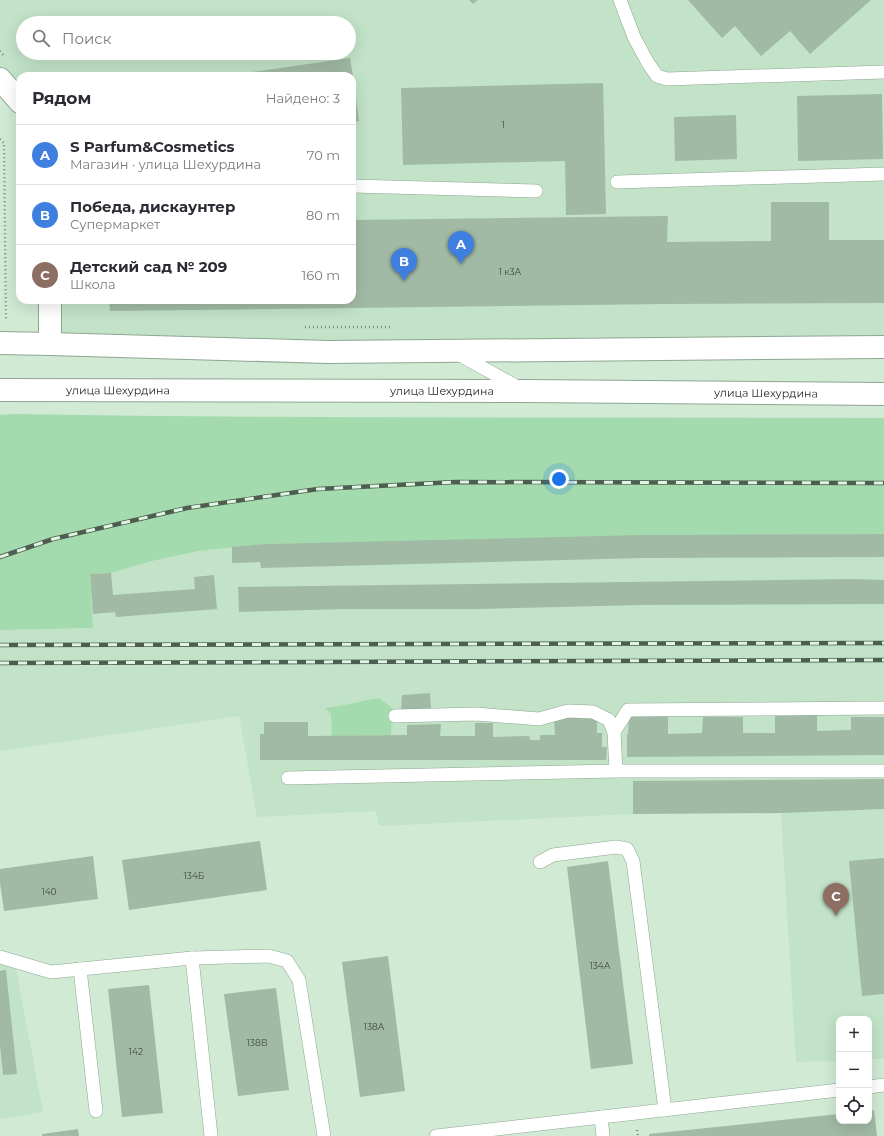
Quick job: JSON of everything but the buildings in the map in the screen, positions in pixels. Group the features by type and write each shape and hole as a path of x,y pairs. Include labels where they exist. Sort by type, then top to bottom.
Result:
{"street":[{"path":"0,79 16,97"},
{"path":"50,304 50,344"},
{"path":"3,334 50,344 328,352 884,347"},
{"name":"улица Шехурдина","path":"0,390 526,391 884,394"}],"lane":[{"path":"620,0 634,37 648,63 657,76 667,79 884,72"},
{"path":"617,182 884,174"},
{"path":"356,186 536,191"},
{"path":"453,351 526,391"},
{"path":"614,732 628,710 884,708"},
{"path":"395,716 476,714 539,719 568,710 593,712 609,720 614,732 616,771"},
{"path":"288,778 616,771 884,772"},
{"path":"540,862 553,855 616,847 627,849 632,861 665,1110"},
{"path":"0,957 51,972 192,958 269,956 287,962 299,980 324,1136"},
{"path":"192,958 212,1136"},
{"path":"80,969 96,1111"},
{"path":"872,1087 884,1085"},
{"path":"436,1136 836,1090"},
{"path":"601,1117 603,1136"}],"path":[{"path":"0,139 4,144 3,334"}],"shaded area":[{"path":"0,0 884,0 884,338 81,344 64,336 58,316 59,304 356,304 356,72 16,72 16,86 0,68"},
{"path":"0,415 340,417 884,418 884,534 265,544 199,551 152,561 111,573 90,574 93,628 0,630"},
{"path":"884,534 884,1059 872,1059 872,1016 836,1016 836,1061 796,1062 781,813 633,814 379,826 376,811 257,817 239,716 0,751 0,630 93,628 90,574 111,573 152,561 199,551 265,544"},
{"path":"379,698 392,708 391,735 332,736 331,714 325,708"},
{"path":"0,954 16,969 43,1112 0,1119"}],"railway":[{"path":"0,557 53,539 187,508 318,489 456,482 884,483"},
{"path":"0,645 884,643"},
{"path":"0,663 884,660"}],"place":[{"name":"S Parfum&Cosmetics","path":"461,264"},
{"name":"Победа, дискаунтер","path":"404,281"},
{"name":"Детский сад № 209","path":"836,916"}]}
